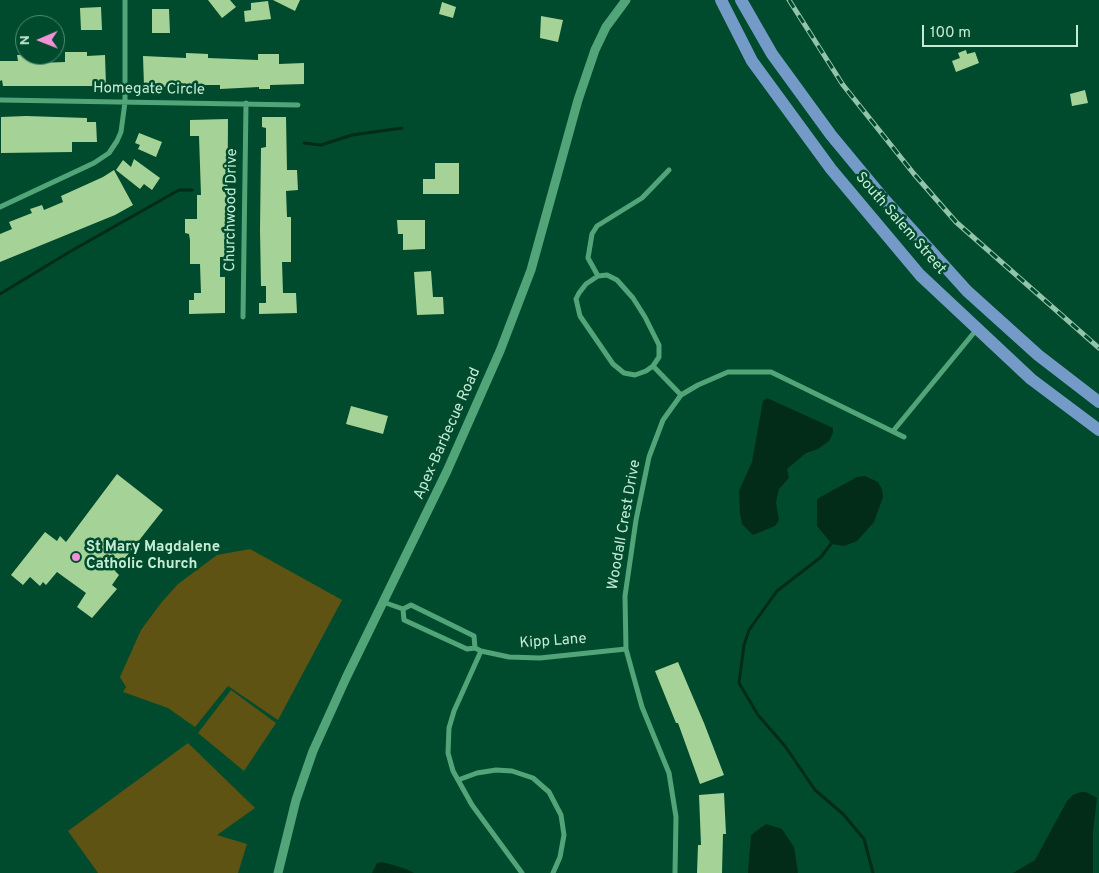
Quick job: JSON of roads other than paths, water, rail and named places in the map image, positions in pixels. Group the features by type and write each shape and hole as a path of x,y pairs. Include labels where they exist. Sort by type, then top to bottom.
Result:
{"main road":[{"name":"South Salem Street","path":"721,0 752,61 832,169 920,275 1031,379 1099,430"},
{"name":"South Salem Street","path":"741,0 772,54 830,135 890,206 967,291 1038,355 1099,402"}],"street":[{"path":"0,207 94,163 109,153 121,132 125,102 125,0"},
{"name":"Apex-Barbecue Road","path":"278,873 294,808 313,751 383,602 448,471 517,310 531,270 578,100 591,61 606,27 626,0"},
{"name":"Homegate Circle","path":"0,100 298,105"},
{"name":"Churchwood Drive","path":"243,317 246,104"},
{"path":"598,276 588,258 592,234 597,226 642,198 669,170"},
{"path":"607,275 617,280 646,317 659,345 659,357 653,366 634,375 624,373 613,364 580,316 576,299 586,284 598,276 607,275"},
{"path":"894,430 977,329"},
{"path":"653,366 681,394"},
{"name":"Woodall Crest Drive","path":"675,873 676,817 669,773 642,707 626,649 624,596 636,520 649,457 663,420 681,394 698,385 728,372 771,372 894,430 904,437"},
{"path":"383,602 403,609 411,605 474,636 475,648 467,650 404,620 403,609"},
{"name":"Kipp Lane","path":"475,648 481,651 509,656 540,658 626,649"},
{"path":"481,651 462,688 449,728 448,752 458,780 472,805 522,873"},
{"path":"458,780 478,773 496,770 512,771 534,778 549,792 560,815 564,835 560,858 553,873"}],"waterway":[{"path":"304,143 321,145 352,135 402,128"},
{"path":"0,294 71,251 179,190 192,190"},
{"path":"833,541 821,557 777,591 749,630 744,645 739,683 758,715 785,746 815,790 843,814 864,839 873,873"}],"railway":[{"path":"789,0 843,85 914,174 956,222 1099,348"}],"place":[{"name":"St Mary Magdalene Catholic Church","path":"76,557"}]}
